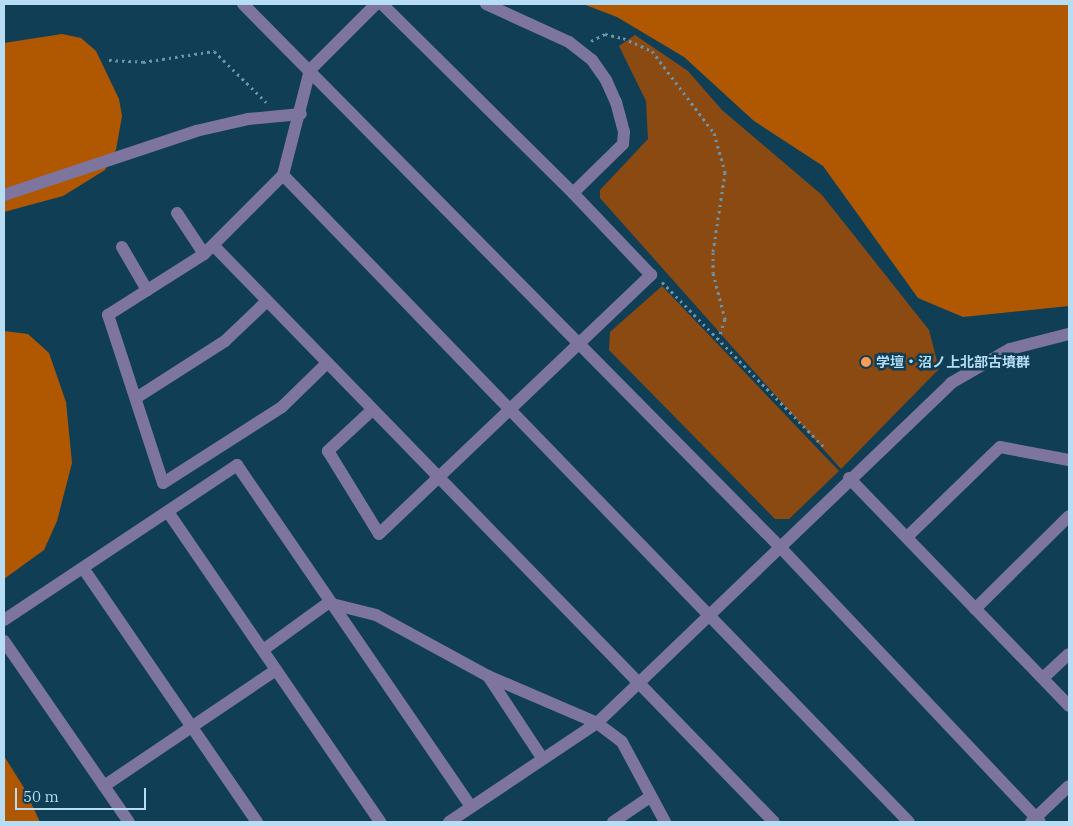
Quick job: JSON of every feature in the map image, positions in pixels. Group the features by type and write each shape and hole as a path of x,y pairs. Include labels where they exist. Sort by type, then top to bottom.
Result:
{"street":[{"path":"243,4 780,547 1036,821 1069,786"},
{"path":"326,364 282,407 163,483 108,315 209,250 283,175 301,114 310,70 376,4"},
{"path":"371,412 328,451 379,534 510,412 651,275 573,193 382,4"},
{"path":"486,4 544,29 578,49 592,60 606,80 624,132 623,144 573,193"},
{"path":"4,195 196,131 279,115 301,114"},
{"path":"283,175 510,412 909,822"},
{"path":"177,213 209,250 266,302 371,412 774,822"},
{"path":"122,247 147,290"},
{"path":"136,398 225,341 266,302"},
{"path":"449,822 597,723 709,617 849,478 952,383 1010,349 1069,334"},
{"path":"907,537 1000,448 1069,460"},
{"path":"4,620 237,465 328,603 471,807"},
{"path":"849,478 1069,706"},
{"path":"168,512 380,822"},
{"path":"975,609 1069,516"},
{"path":"83,568 257,822"},
{"path":"263,650 328,603 376,615 488,676 597,723 622,742 665,822"},
{"path":"4,641 129,822"},
{"path":"1043,678 1069,654"},
{"path":"104,786 192,729 276,670"},
{"path":"488,676 542,758"},
{"path":"613,822 650,797"}],"path":[{"path":"578,49 605,34 624,38 652,51 714,133 725,172 713,252 713,273 724,319 719,338"},
{"path":"109,60 143,62 214,51 279,115"},
{"path":"651,275 664,283 825,448"}],"shaded area":[{"path":"583,4 1069,4 1069,306 963,317 918,298 823,166 754,121 684,57 617,17"},
{"path":"62,34 81,38 96,51 119,99 122,116 116,150 105,170 63,196 4,212 4,43"},
{"path":"635,35 688,71 722,110 822,195 929,330 939,369 841,469 600,198 600,190 648,139 646,101 619,46"},
{"path":"662,286 839,471 789,519 775,519 609,350 610,332"},
{"path":"4,331 28,334 49,353 66,402 72,463 57,521 44,550 4,579"},
{"path":"4,756 23,786 40,822 4,822"}],"place":[{"name":"学壇・沼ノ上北部古墳群","path":"866,362"}]}
